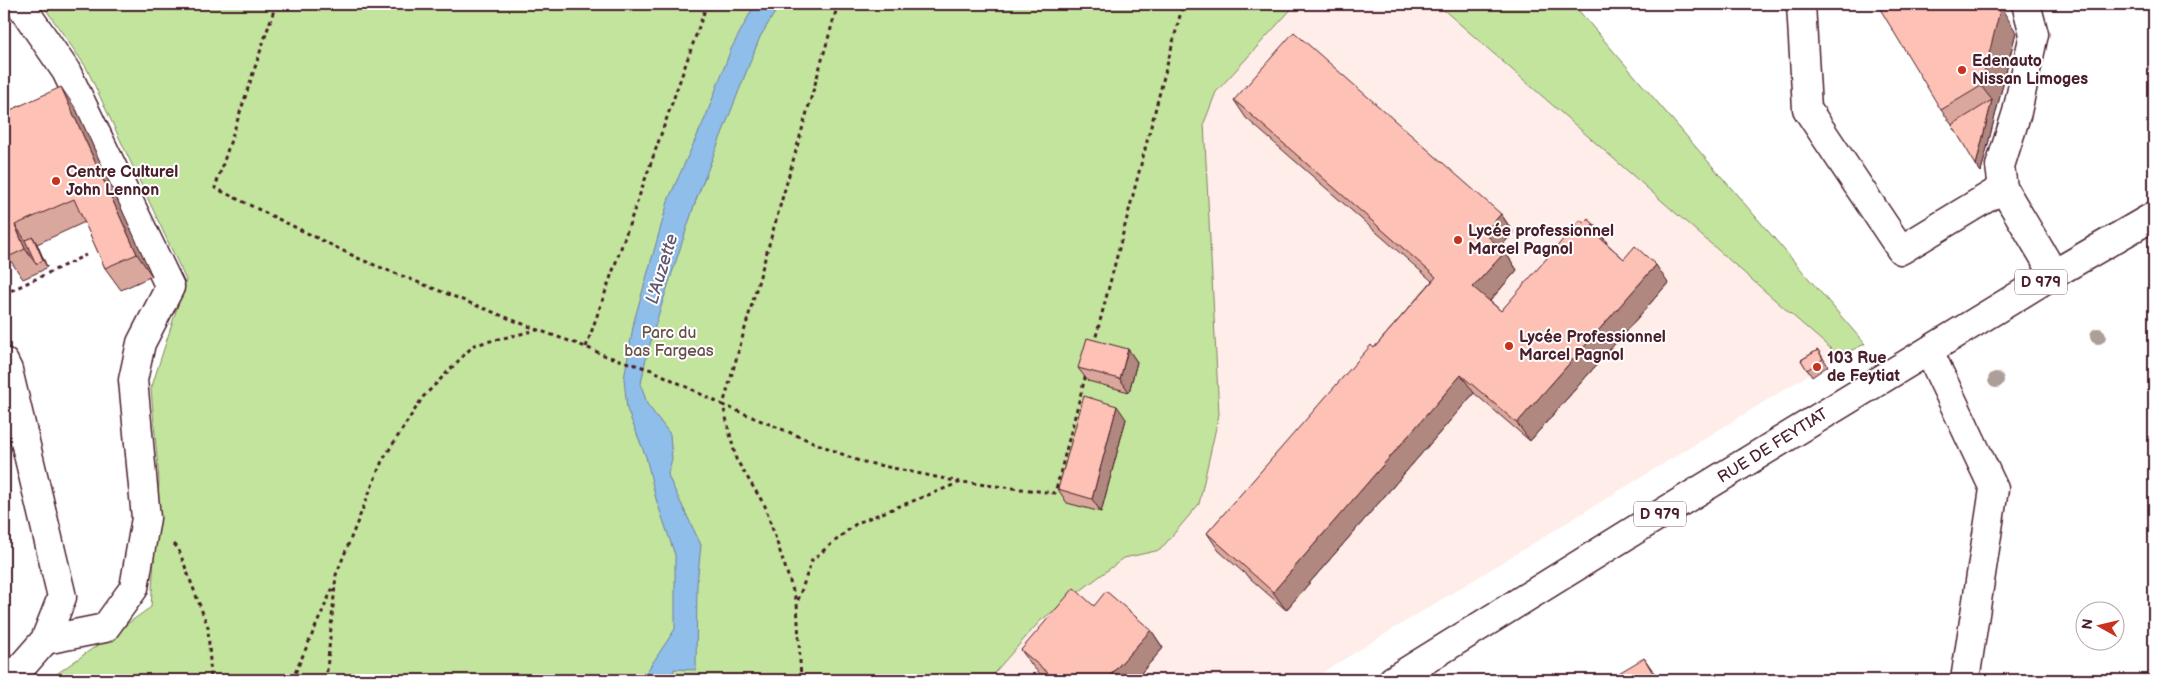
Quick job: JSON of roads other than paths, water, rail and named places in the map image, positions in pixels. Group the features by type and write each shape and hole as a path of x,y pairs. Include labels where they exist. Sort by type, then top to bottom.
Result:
{"main road":[{"path":"20,4 66,71 170,287 141,343 133,380 146,518 134,588 105,628 45,640"},
{"path":"1801,4 1807,109 1901,250 2003,188"},
{"path":"2026,4 2034,34 2017,112 2000,166 2003,188 2054,274"},
{"name":"RUE DE FEYTIAT","path":"1393,680 1929,350 2154,216"},
{"path":"1929,350 1994,488 1965,680"},
{"path":"4,362 8,370 62,597 45,640 10,680"}],"water":[{"name":"L'Auzette","path":"755,4 780,4 760,37 696,200 659,313 646,358 641,384 647,404 670,434 672,459 668,473 669,478 701,545 697,584 696,670 674,669 672,680 647,680 646,673 675,629 675,555 656,499 646,457 627,409 624,379 634,321 669,198 706,116 731,49"}],"place":[{"name":"Edenauto Nissan Limoges","path":"1962,70"},
{"name":"Centre Culturel John Lennon","path":"56,181"},
{"name":"Lycée professionnel Marcel Pagnol","path":"1458,240"},
{"name":"Lycée Professionnel Marcel Pagnol","path":"1509,346"},
{"name":"103 Rue de Feytiat","path":"1817,367"}],"park label":[{"name":"Parc du bas Fargeas","path":"669,342"}]}
